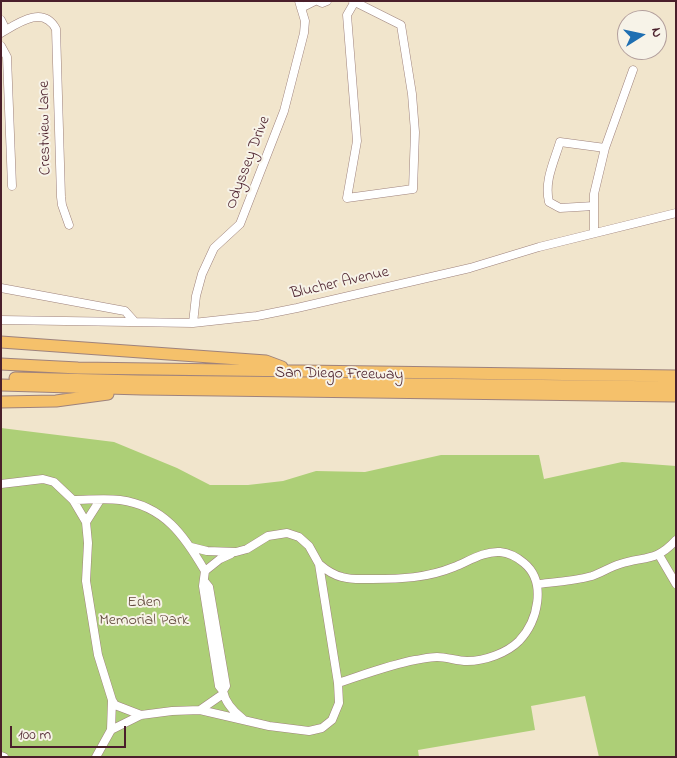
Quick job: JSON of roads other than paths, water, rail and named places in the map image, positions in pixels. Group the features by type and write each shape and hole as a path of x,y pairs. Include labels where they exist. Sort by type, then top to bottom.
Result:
{"highway":[{"path":"1,342 266,361 290,370"},
{"name":"San Diego Freeway","path":"1,364 78,368 676,375"},
{"path":"1,377 138,381 676,387"},
{"name":"San Diego Freeway","path":"1,385 142,389 676,396"},
{"path":"1,402 56,401 142,389"}],"street":[{"path":"300,5 327,1"},
{"path":"353,2 401,25 412,94 415,132 413,189 347,198 357,141 347,15 353,2"},
{"name":"Odyssey Drive","path":"193,323 196,296 202,274 214,248 240,224 284,111 304,33 305,21 300,5"},
{"name":"Crestview Lane","path":"4,31 28,18 40,17 47,19 56,29 61,197 62,206 69,225"},
{"path":"1,20 4,31"},
{"path":"1,46 7,57 12,186"},
{"path":"594,234 594,194 599,169 633,70"},
{"path":"594,206 560,208 549,202 546,192 547,181 560,142 605,148"},
{"name":"Blucher Avenue","path":"1,320 193,323 257,316 470,268 539,247 676,213"},
{"path":"1,288 125,311 134,321"},
{"path":"1,484 43,479 54,482 73,500 86,522 88,544 86,581 98,655 112,700 115,705 141,715"},
{"path":"73,500 118,500 138,504 158,514 177,530 191,546 205,571 205,582 209,587 226,686 223,692 200,710"},
{"path":"86,522 100,500"},
{"path":"111,730 141,715 172,711 200,710 244,721 306,731 322,728 332,720 339,703 338,683 319,564 309,546 299,537 287,533 268,536 247,549 220,559 205,571"},
{"path":"538,584 585,577 619,564 659,555 676,540"},
{"path":"191,546 207,551 236,552"},
{"path":"319,564 330,572 356,580 409,579 442,572 482,555 498,552 508,553 517,557 527,565 538,584 538,597 527,631 518,642 507,650 480,660 468,661 437,657 413,661 338,683"},
{"path":"659,555 676,584"},
{"path":"223,692 233,711 244,721"},
{"path":"96,757 111,730 112,700"}],"park label":[{"name":"Eden Memorial Park","path":"144,612"}]}
